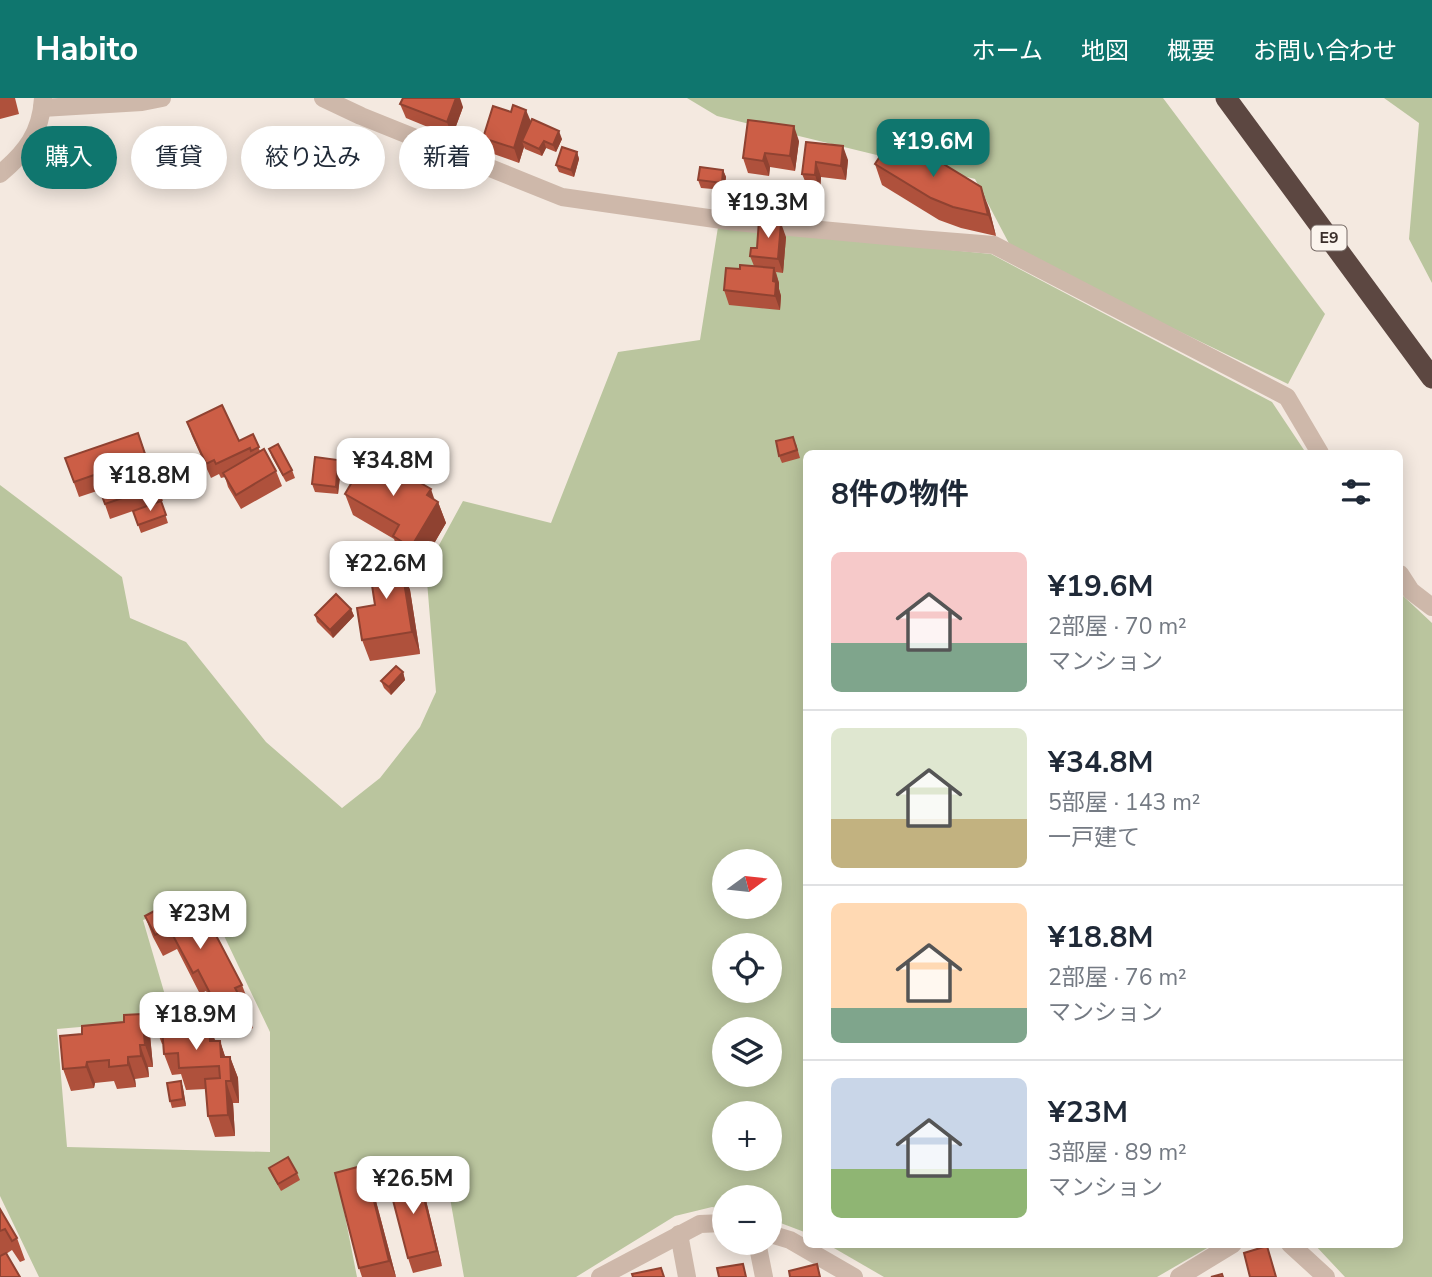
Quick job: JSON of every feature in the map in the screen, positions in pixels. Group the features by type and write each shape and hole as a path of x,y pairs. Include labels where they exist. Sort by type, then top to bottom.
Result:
{"highway":[{"name":"E9","path":"1226,98 1432,378"}],"street":[{"path":"0,174 34,138 43,103 142,102 162,98"},
{"path":"323,98 562,197 736,222 995,245 1287,397 1318,450"},
{"path":"1403,579 1411,591 1432,607"},
{"path":"600,1277 679,1234 700,1224 712,1224"},
{"path":"679,1234 687,1277"},
{"path":"782,1238 803,1248"},
{"path":"804,1248 854,1277"},
{"path":"1180,1277 1227,1248"},
{"path":"1294,1248 1326,1277"},
{"path":"760,1255 764,1277"}],"green space":[{"path":"687,98 1163,98 1325,314 1288,384 1013,251 975,179 717,116"},
{"path":"1384,98 1432,98 1432,283 1409,239 1419,123"},
{"path":"718,227 991,254 1272,402 1304,450 803,450 803,1231 782,1224 782,1185 712,1185 712,1207 675,1216 576,1277 464,1277 445,1170 337,1175 357,1277 39,1277 0,1196 0,485 122,577 130,618 186,642 266,742 342,808 380,778 420,727 436,692 426,569 463,501 551,523 618,352 700,340","holes":["206,898 270,1032 270,1152 67,1147 57,1029 172,1019 143,920"]},
{"path":"1403,596 1432,623 1432,1277 1345,1277 1318,1248 1403,1248"},
{"path":"834,1248 1207,1248 1157,1277 884,1277"}],"building":[{"path":"403,98 456,98 447,122 400,104"},
{"path":"513,105 526,110 514,148 495,142 495,126 487,126 493,106 511,112"},
{"path":"532,119 559,131 553,145 544,141 539,149 522,141"},
{"path":"748,120 794,126 790,156 765,153 763,161 743,158"},
{"path":"890,141 918,159 922,151 981,187 988,215 953,207 931,198 875,164"},
{"path":"806,142 843,146 841,166 816,162 815,175 802,174"},
{"path":"562,147 577,152 571,170 556,165"},
{"path":"700,167 723,170 722,183 698,180"},
{"path":"759,220 781,223 778,259 750,256 751,248 757,248"},
{"path":"740,265 774,268 775,296 724,290 726,268 740,269"},
{"path":"222,405 239,441 253,434 259,447 251,451 250,448 216,464 214,460 206,464 187,422"},
{"path":"138,433 146,457 74,482 65,458"},
{"path":"793,437 797,450 779,456 776,441"},
{"path":"278,444 292,470 283,475 269,449"},
{"path":"264,449 276,471 236,495 223,473"},
{"path":"369,453 431,489 427,495 438,502 407,554 397,549 401,541 393,536 399,525 345,494"},
{"path":"315,457 338,460 336,487 312,484"},
{"path":"150,464 158,486 105,504 97,482"},
{"path":"161,501 166,515 138,525 133,511"},
{"path":"388,551 389,558 395,557 397,570 402,569 412,632 362,640 357,608 375,605 370,572 375,571 372,553"},
{"path":"336,594 351,609 330,630 315,615"},
{"path":"396,666 403,672 389,687 381,681"},
{"path":"184,895 194,913 179,920 186,932 208,920 242,985 235,988 245,1006 233,1013 223,994 213,999 198,970 193,973 169,928 155,935 145,916"},
{"path":"194,1006 195,1019 185,1020 186,1025 209,1024 210,1041 220,1041 221,1057 230,1057 231,1081 226,1081 228,1115 208,1116 205,1079 220,1078 219,1066 179,1068 178,1053 164,1054 162,1027 168,1027 167,1022 154,1023 153,1008"},
{"path":"142,1014 145,1045 140,1045 141,1056 128,1057 128,1065 109,1067 109,1060 87,1062 86,1067 63,1069 60,1036 82,1034 82,1026 124,1022 124,1015"},
{"path":"181,1081 183,1099 170,1101 167,1083"},
{"path":"288,1157 297,1173 278,1184 269,1168"},
{"path":"365,1165 389,1261 359,1268 335,1173"},
{"path":"418,1174 437,1251 408,1258 388,1181"},
{"path":"0,1209 17,1238 12,1241 5,1229 0,1231"},
{"path":"1268,1248 1276,1277 1250,1277 1244,1253"},
{"path":"6,1253 20,1277 0,1277 0,1256"},
{"path":"743,1264 746,1277 719,1277 717,1268"},
{"path":"817,1264 820,1277 790,1277 789,1271"},
{"path":"661,1268 664,1277 633,1277 632,1274"}]}
